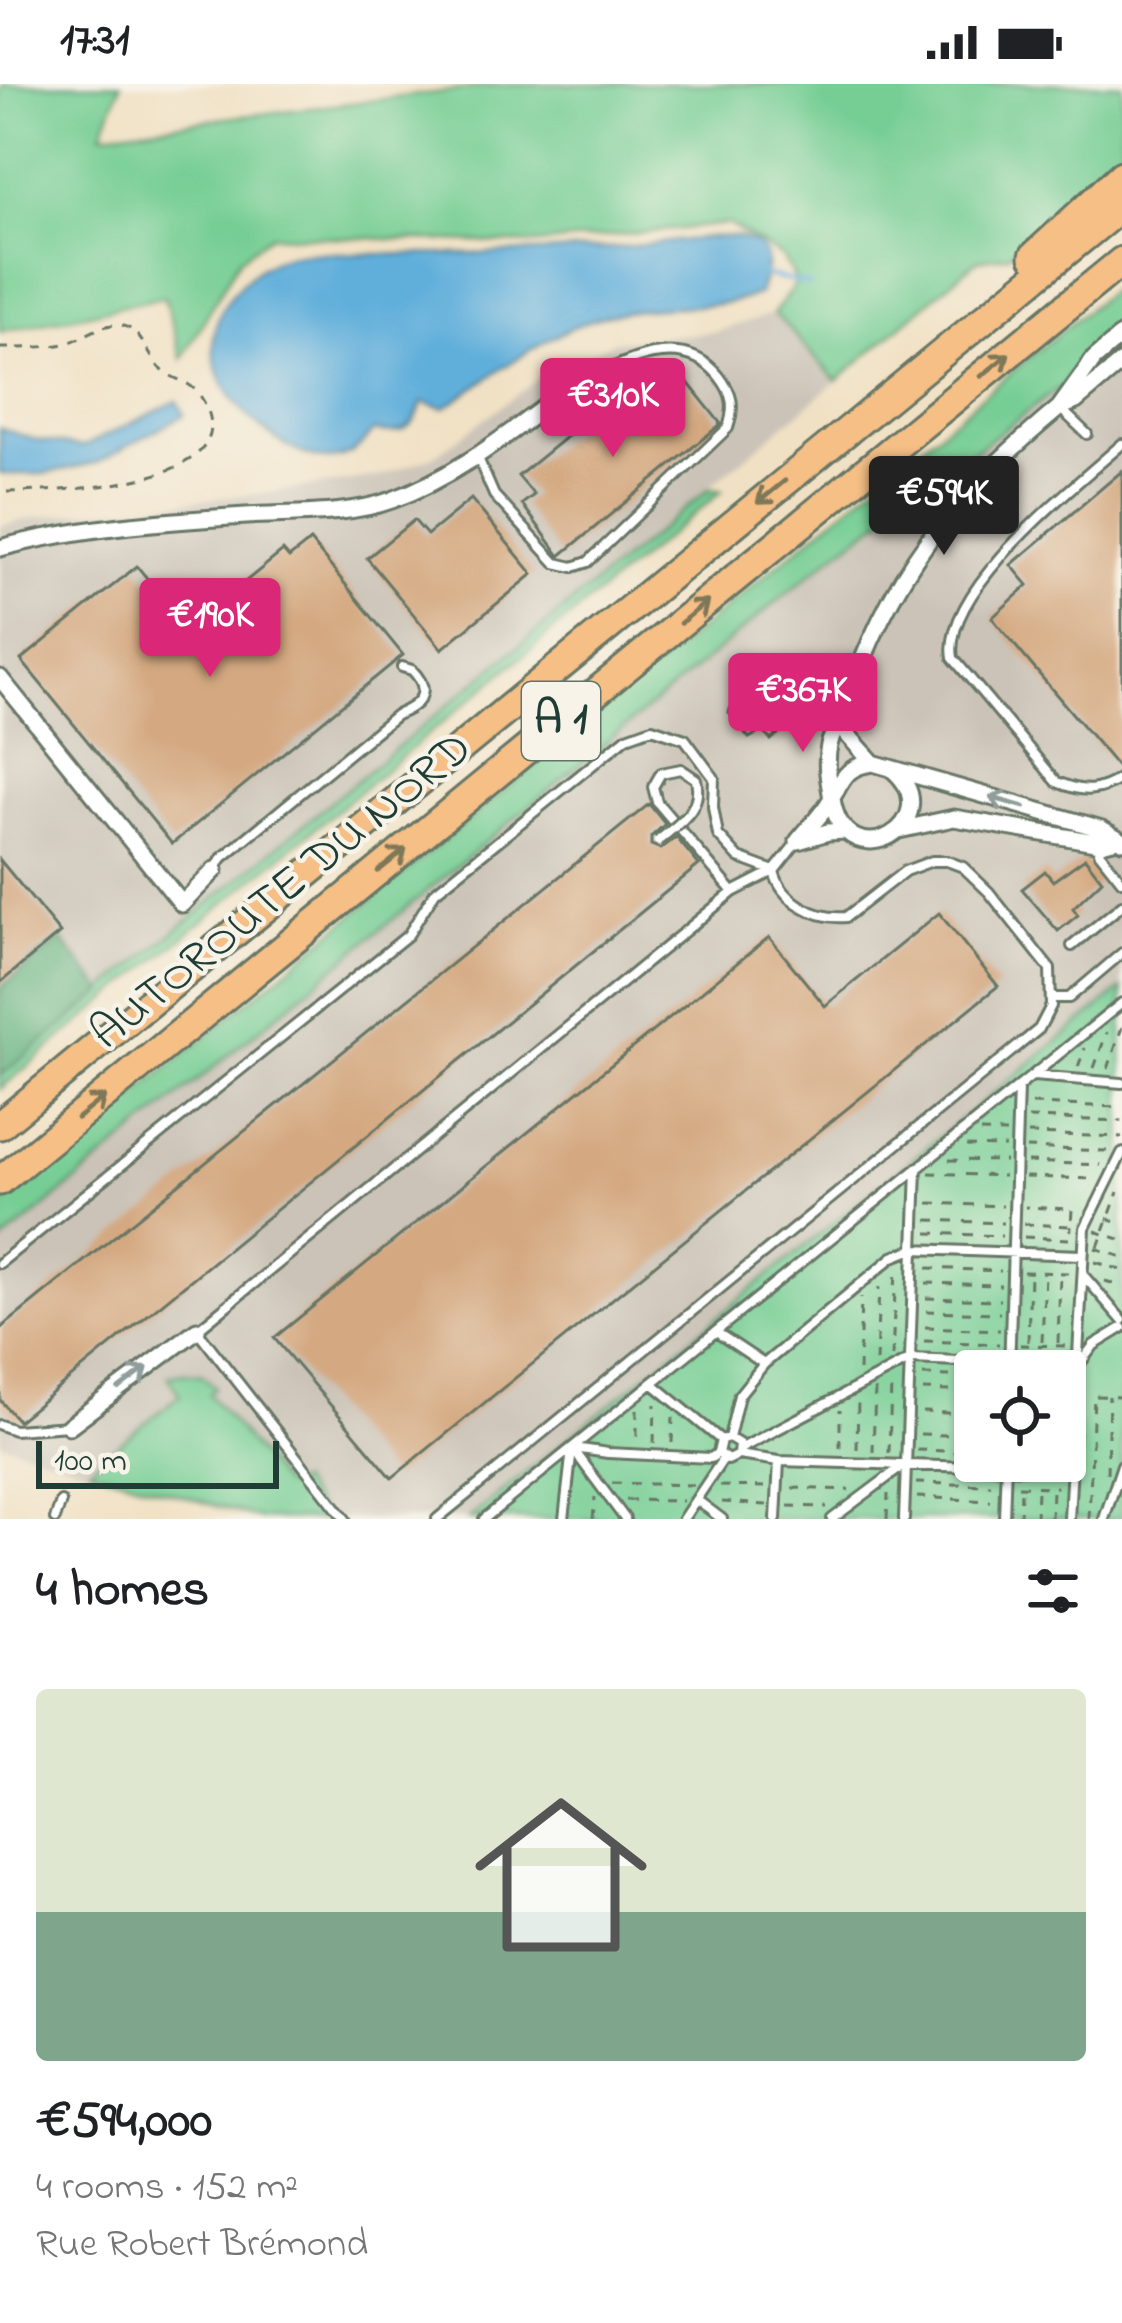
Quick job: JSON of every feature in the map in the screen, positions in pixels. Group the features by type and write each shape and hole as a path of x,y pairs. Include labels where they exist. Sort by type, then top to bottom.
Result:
{"highway":[{"path":"991,310 1017,272 1122,176"},
{"name":"AUTOROUTE DU NORD","path":"0,1125 1122,206"},
{"name":"AUTOROUTE DU NORD","path":"0,1181 1122,260"}],"street":[{"path":"1113,841 954,818 899,830 878,841 855,838 838,822 827,762 858,665 922,544 976,482 1059,408 1094,359 1122,337"},
{"path":"1059,408 1076,401 1122,362"},
{"path":"0,548 40,537 386,502 430,484 477,456 570,388"},
{"path":"0,678 182,904 215,870"},
{"path":"842,718 845,732 873,763 1102,829 1113,841"},
{"path":"798,841 850,769 873,763"},
{"path":"892,769 908,786 911,798 899,830"},
{"path":"798,841 845,831"},
{"path":"69,1426 196,1330"}],"lane":[{"path":"477,456 494,495 556,563 573,567 588,562 728,428 734,411 731,392 714,370 697,357 662,352 630,359 570,388"},
{"path":"1059,408 1087,434"},
{"path":"1122,444 1020,535 975,590 951,650 1057,782 1097,791 1122,777"},
{"path":"215,870 222,858 360,745 396,716 416,708 424,687 412,670 402,667"},
{"path":"0,1264 408,935 435,892 627,737 652,728 685,739 715,778 718,835 739,858 774,872 782,891 813,913 835,918 856,911 919,865 947,860 974,875 1051,969 1052,998 1039,1029 437,1519"},
{"path":"658,841 694,810 700,795 696,778 681,769 662,773 653,787 657,802 734,892"},
{"path":"345,1519 196,1330 734,892 774,872 798,841"},
{"path":"1113,841 1099,852 1122,881"},
{"path":"1072,946 1122,904"},
{"path":"1052,998 1069,998 1122,953"},
{"path":"484,1519 1118,1006"},
{"path":"1032,1076 1122,1083"},
{"path":"1010,1350 1018,1087"},
{"path":"1078,1347 1085,1228 1122,1153"},
{"path":"904,1519 916,1169"},
{"path":"682,1519 698,1501 721,1456 739,1395 764,1364 893,1257 913,1249 1082,1257"},
{"path":"1082,1274 1122,1324 1086,1356"},
{"path":"716,1332 764,1364"},
{"path":"572,1448 711,1458 739,1452 910,1359 954,1363"},
{"path":"654,1384 739,1452 778,1461 954,1465"},
{"path":"0,1425 14,1430 69,1426"},
{"path":"572,1448 625,1519"},
{"path":"564,1519 572,1448"},
{"path":"776,1519 778,1461"},
{"path":"832,1519 905,1465"},
{"path":"1105,1517 1122,1466"},
{"path":"1004,1519 1005,1482"},
{"path":"1069,1519 1071,1482"},
{"path":"698,1501 722,1519"},
{"path":"55,1519 61,1502"}],"path":[{"path":"0,349 67,343 122,324 143,340 161,370 190,382 207,408 210,423 209,437 199,453 178,469 112,485 0,492"},
{"path":"1089,1081 1118,1006"},
{"path":"1103,1082 1122,1027"},
{"path":"1073,1080 1092,1028"},
{"path":"1018,1104 1122,1107"},
{"path":"1017,1118 1122,1121"},
{"path":"963,1132 1122,1138"},
{"path":"947,1145 1122,1153"},
{"path":"1114,1205 1122,1179"},
{"path":"914,1233 1070,1239 1072,1209 915,1202"},
{"path":"1097,1249 1111,1204 1122,1208"},
{"path":"1106,1218 1122,1224"},
{"path":"914,1220 1071,1226"},
{"path":"1085,1228 1122,1240"},
{"path":"1083,1244 1122,1257"},
{"path":"1082,1257 1122,1270"},
{"path":"913,1268 1082,1274"},
{"path":"1028,1345 1030,1272"},
{"path":"1042,1346 1045,1272"},
{"path":"1058,1346 1060,1273"},
{"path":"913,1282 1012,1286"},
{"path":"912,1298 1011,1301"},
{"path":"912,1310 1011,1314"},
{"path":"911,1326 1010,1330"},
{"path":"911,1341 1078,1347"},
{"path":"910,1375 954,1376"},
{"path":"653,1456 654,1384"},
{"path":"909,1390 954,1391"},
{"path":"637,1396 637,1455"},
{"path":"839,1462 840,1396"},
{"path":"1089,1519 1094,1396 1122,1397"},
{"path":"1105,1517 1109,1396"},
{"path":"671,1457 673,1400"},
{"path":"908,1412 954,1413"},
{"path":"907,1434 954,1435"},
{"path":"906,1450 954,1451"},
{"path":"887,1519 889,1476"},
{"path":"600,1482 870,1490"},
{"path":"905,1482 1070,1488"},
{"path":"1020,1519 1021,1486"},
{"path":"1036,1519 1037,1487"},
{"path":"1051,1519 1052,1487"},
{"path":"905,1496 1005,1501"},
{"path":"612,1500 853,1507"}],"shaded area":[{"path":"1122,299 1122,989 469,1519 250,1519 0,1442 0,1209"},
{"path":"774,313 837,381 0,1074 0,526 37,517 378,477 434,456 538,379 614,341 715,332"}],"green space":[{"path":"4,84 121,84 102,133 509,84 1122,84 1122,157 1008,255 977,260 837,381 774,313 797,282 782,257 728,224 536,244 271,235 240,258 182,359 164,297 0,332 0,92"},
{"path":"1122,281 1122,326 1081,360 1062,386 833,555 0,1244 0,1206"},
{"path":"709,489 722,491 0,1089 0,1076"},
{"path":"61,939 104,992 0,1076 0,988"},
{"path":"1122,989 1122,1519 469,1519"},
{"path":"202,1375 215,1387 209,1394 284,1486 299,1482 325,1519 262,1519 89,1468 180,1395 168,1376"}],"water":[{"path":"737,237 757,245 766,257 759,294 722,303 623,312 583,323 542,343 444,408 422,402 405,429 373,431 355,450 337,458 304,454 271,435 244,412 219,373 215,331 222,310 256,271 280,258 320,253 547,252"},
{"path":"177,401 184,415 96,463 43,474 0,474 0,428 82,447"}],"building":[{"path":"682,375 721,424 560,556 522,504 534,495 518,476 631,384 647,403"},
{"path":"1122,471 1119,769 992,618 1028,585 1011,565"},
{"path":"471,499 533,574 442,649 367,558 414,520 427,535"},
{"path":"310,541 403,655 172,844 21,660 137,566 188,628 283,551 289,558"},
{"path":"790,667 800,680 820,686 788,712 795,720 771,740 762,731 749,738 730,709"},
{"path":"649,804 665,824 651,837 651,845 661,849 676,837 699,865 18,1421 0,1400 0,1329"},
{"path":"1085,858 1102,880 1073,908 1078,915 1058,931 1022,889 1045,871 1053,881"},
{"path":"0,860 60,933 0,983"},
{"path":"939,913 998,986 392,1478 274,1338 769,937 825,1006"}],"waterway":[{"path":"762,275 810,285"}]}
